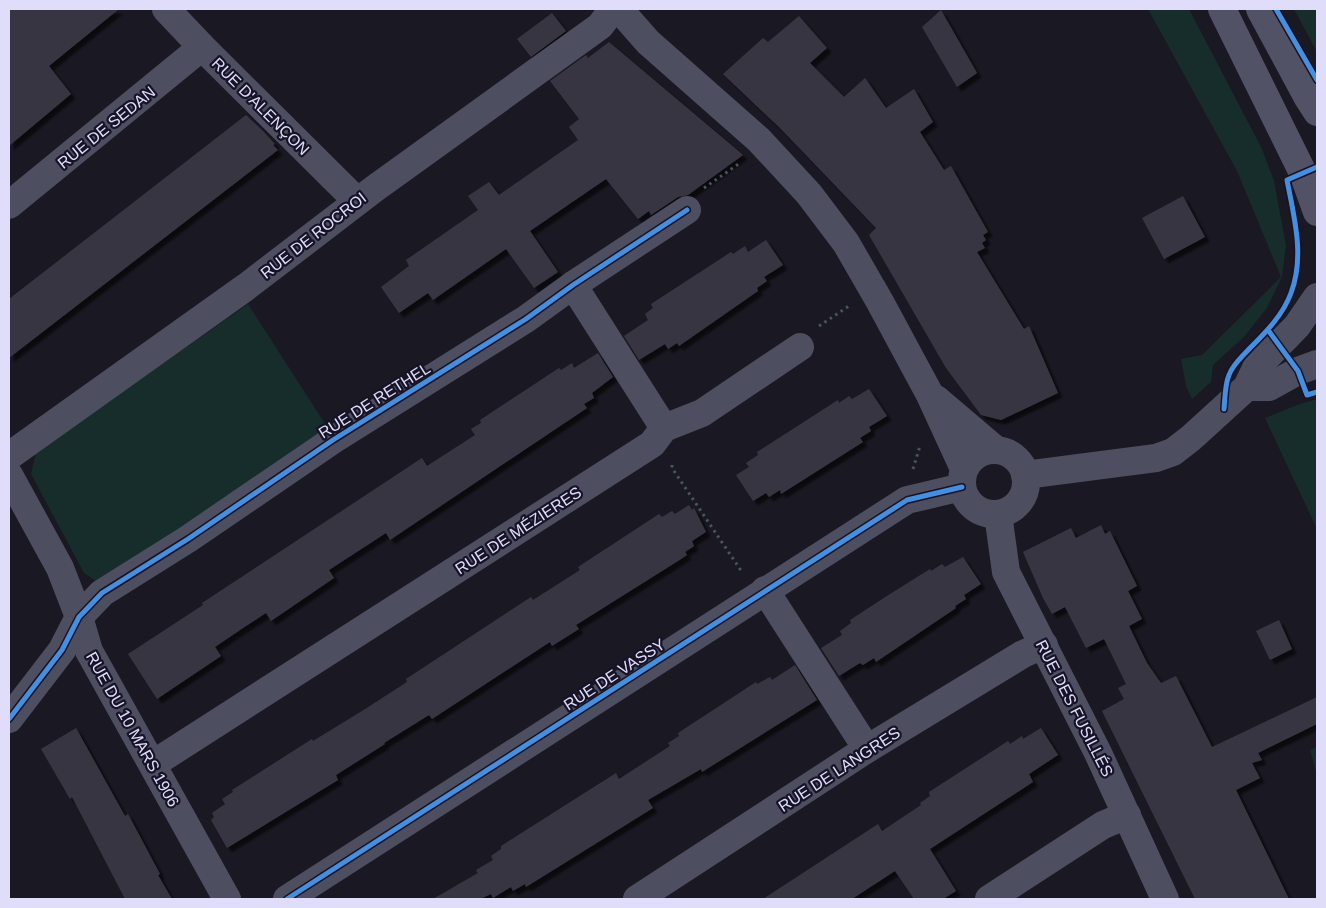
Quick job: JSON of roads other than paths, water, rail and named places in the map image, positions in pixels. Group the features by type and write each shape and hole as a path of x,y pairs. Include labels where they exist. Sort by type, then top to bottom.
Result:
{"main road":[{"path":"1222,9 1303,173 1317,212"},
{"path":"1260,9 1317,112"}],"street":[{"name":"RUE D'ALENÇON","path":"166,9 357,201"},
{"name":"RUE DE ROCROI","path":"9,456 246,287 357,201 600,26 613,9"},
{"path":"619,9 648,42 759,140 809,194 846,242 929,393 963,478 969,502 982,512 998,514 1010,510 1020,501 1025,488 1025,475 1015,458 1006,452 996,450 983,452 972,458 963,478"},
{"name":"RUE DE SEDAN","path":"9,205 202,47"},
{"name":"RUE DE RETHEL","path":"9,719 62,650 79,617 102,593 188,539 333,440 526,319 573,285 686,210"},
{"path":"573,285 664,428"},
{"path":"1025,475 1156,458 1173,452 1248,387 1256,368 1297,326 1317,297"},
{"name":"RUE DE MÉZIERES","path":"153,764 652,444 664,428 702,412 800,347"},
{"path":"1248,387 1269,387 1298,370 1317,364"},
{"path":"929,393 996,450"},
{"name":"RUE DU 10 MARS 1906","path":"9,475 60,568 79,617 89,651 227,899"},
{"name":"RUE DE VASSY","path":"287,899 907,500 963,478"},
{"name":"RUE DES FUSILLÉS","path":"998,514 1006,572 1098,753 1165,899"},
{"path":"765,590 867,749"},
{"name":"RUE DE LANGRES","path":"637,899 867,749 1023,654 1044,645"},
{"path":"989,899 1103,824 1127,814"}]}
